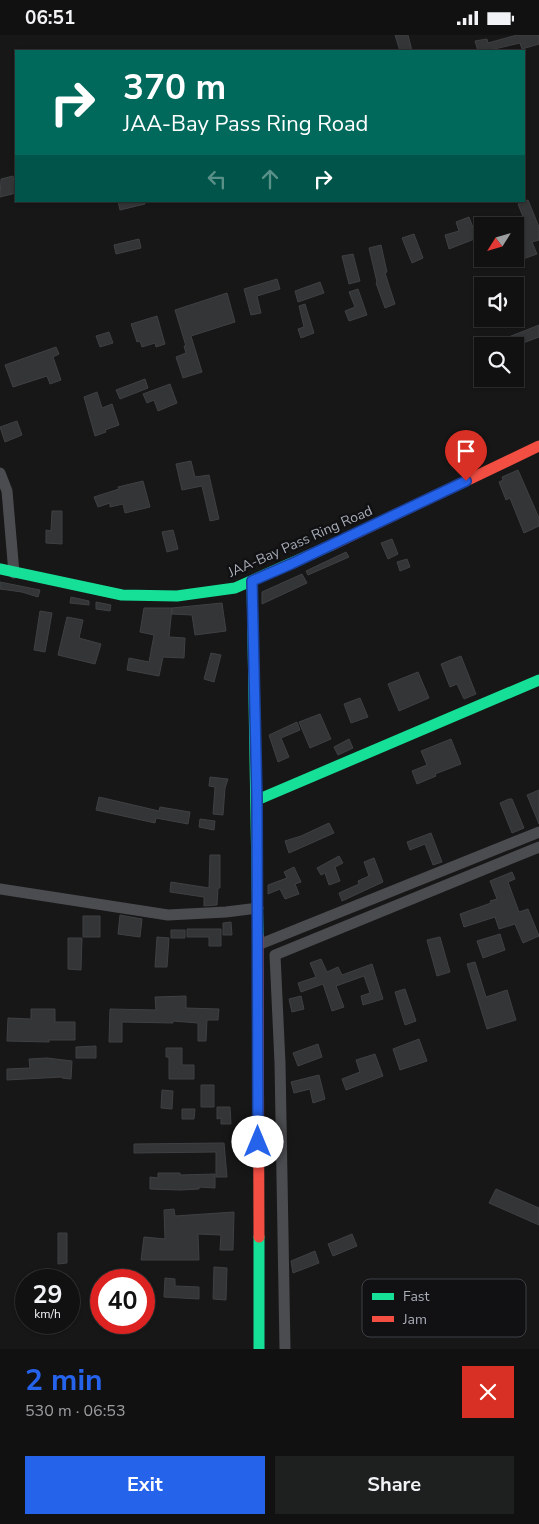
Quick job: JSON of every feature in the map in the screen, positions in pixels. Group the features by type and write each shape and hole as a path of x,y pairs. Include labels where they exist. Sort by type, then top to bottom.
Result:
{"main road":[{"name":"JAA-Bay Pass Ring Road","path":"0,569 122,595 177,596 235,588 291,564 539,446"},
{"path":"252,581 258,908 259,1349"},
{"path":"257,800 539,680"}],"street":[{"path":"0,473 7,491 14,573"},
{"path":"258,945 539,832"},
{"path":"284,1349 280,1063 274,955 539,847"},
{"path":"0,889 168,915 226,912 258,908"}],"building":[{"path":"395,35 408,35 412,50 400,50"},
{"path":"517,35 539,35 539,44 522,49 520,43 490,50 478,50 475,41 487,39 488,43"},
{"path":"13,176 15,193 0,197 1,179"},
{"path":"528,200 539,227 539,240 532,242 537,254 524,259 524,217 518,204"},
{"path":"118,202 145,202 145,204 120,210"},
{"path":"469,217 474,230 474,239 449,249 445,235 459,231 456,222"},
{"path":"414,234 423,258 412,263 402,238"},
{"path":"139,239 141,248 116,254 114,245"},
{"path":"381,245 387,272 385,273 395,304 385,308 376,283 369,248"},
{"path":"353,254 360,281 349,284 342,256"},
{"path":"277,279 280,289 257,296 261,313 251,315 244,289"},
{"path":"320,282 324,293 298,302 295,291"},
{"path":"358,289 367,315 349,321 345,311 355,307 349,292"},
{"path":"227,293 235,322 191,336 202,372 183,378 176,357 186,353 184,346 186,346 175,310"},
{"path":"305,304 314,333 301,338 298,329 304,327 299,306"},
{"path":"157,316 165,344 156,347 155,343 142,347 140,341 137,342 131,324"},
{"path":"539,325 539,337 524,343 524,337 509,337"},
{"path":"109,332 113,343 100,347 96,336"},
{"path":"56,347 59,354 53,357 61,380 50,384 47,376 13,387 5,365"},
{"path":"145,379 148,388 120,399 116,390"},
{"path":"170,384 177,403 158,411 154,400 147,403 143,394"},
{"path":"97,392 102,408 112,404 119,425 95,436 84,397"},
{"path":"17,421 22,435 5,442 0,427"},
{"path":"191,461 195,477 209,475 219,519 210,521 202,486 182,490 176,464"},
{"path":"518,470 539,518 539,526 524,533 510,498 506,500 499,482 503,480 502,477"},
{"path":"143,481 150,507 125,513 123,504 110,507 110,503 98,507 94,497 119,489 118,487"},
{"path":"52,511 62,511 62,544 46,543 46,530 51,531"},
{"path":"173,530 178,549 167,552 162,532"},
{"path":"392,539 398,554 388,559 381,543"},
{"path":"346,552 349,557 308,575 306,571"},
{"path":"407,559 410,567 400,571 397,562"},
{"path":"302,574 307,583 262,604 262,592"},
{"path":"0,582 40,590 38,597 22,592 0,589"},
{"path":"71,597 89,601 89,605 70,603"},
{"path":"96,602 111,605 110,611 96,609"},
{"path":"222,603 226,631 195,635 192,615 172,614 172,608"},
{"path":"144,608 172,608 169,637 185,638 184,658 163,657 159,676 127,670 129,658 149,662 154,635 140,632"},
{"path":"40,611 52,613 45,652 34,650"},
{"path":"67,617 83,620 79,638 101,644 95,664 58,655"},
{"path":"211,653 221,655 214,682 204,679"},
{"path":"461,656 476,694 464,699 457,684 450,687 441,664"},
{"path":"418,672 429,698 399,711 388,684"},
{"path":"360,698 368,717 351,723 344,704"},
{"path":"320,714 331,739 310,748 299,722"},
{"path":"297,722 300,730 281,738 289,757 278,762 269,735"},
{"path":"349,739 353,748 338,755 334,747"},
{"path":"451,739 461,764 435,774 436,776 417,784 412,771 427,765 421,751"},
{"path":"210,777 228,779 225,788 223,815 213,814 215,787 209,786"},
{"path":"539,790 539,824 527,795"},
{"path":"99,797 159,811 160,807 190,812 188,824 156,818 155,823 96,810"},
{"path":"512,799 524,828 512,833 500,803"},
{"path":"200,819 215,821 214,830 199,827"},
{"path":"329,823 334,833 289,853 285,841"},
{"path":"431,833 442,862 433,865 425,844 410,850 407,842"},
{"path":"210,855 220,855 220,888 218,888 217,905 204,906 204,897 170,892 171,882 209,888"},
{"path":"339,856 343,863 335,867 340,881 329,885 325,873 321,875 317,868"},
{"path":"374,858 383,882 342,901 339,893 359,884 358,881 369,876 364,862"},
{"path":"294,867 301,882 295,884 299,894 285,899 280,889 268,894 268,885 287,878 284,872"},
{"path":"512,872 515,879 508,882 519,912 528,909 539,936 523,943 515,924 499,929 495,917 464,927 460,914 497,899 490,881"},
{"path":"120,915 142,919 140,937 118,934"},
{"path":"83,916 100,916 100,937 83,937"},
{"path":"231,922 232,935 223,935 223,923"},
{"path":"187,929 221,929 221,946 209,946 209,937 187,937"},
{"path":"171,930 185,930 185,938 171,938"},
{"path":"500,934 505,950 483,958 477,941"},
{"path":"157,937 169,938 167,967 155,967"},
{"path":"440,937 450,972 437,976 427,940"},
{"path":"68,938 82,938 81,970 68,969"},
{"path":"321,959 327,972 338,967 342,975 372,964 383,999 363,1005 361,996 370,993 364,976 336,986 344,1007 332,1011 323,984 301,992 298,983 316,977 310,963"},
{"path":"475,962 486,997 507,990 516,1020 487,1029 467,964"},
{"path":"405,989 416,1021 405,1025 395,992"},
{"path":"186,996 186,1008 219,1009 218,1020 207,1020 206,1041 198,1041 198,1023 173,1021 173,1023 122,1022 122,1042 109,1042 110,1009 156,1010 155,997"},
{"path":"301,996 304,1009 292,1012 289,999"},
{"path":"31,1009 55,1009 55,1022 75,1022 75,1040 49,1040 49,1042 7,1041 8,1018 31,1019"},
{"path":"419,1039 427,1061 400,1070 393,1049"},
{"path":"318,1044 322,1057 298,1066 293,1053"},
{"path":"96,1046 96,1058 76,1058 76,1047"},
{"path":"166,1048 182,1048 182,1065 194,1065 194,1079 169,1079 169,1057 166,1057"},
{"path":"375,1054 383,1076 346,1090 342,1079 360,1072 356,1060"},
{"path":"47,1058 72,1061 71,1079 62,1077 7,1080 7,1069 30,1068 29,1059"},
{"path":"319,1075 325,1099 313,1103 310,1089 294,1093 291,1082"},
{"path":"201,1085 214,1085 214,1107 201,1107"},
{"path":"162,1090 173,1091 172,1109 161,1108"},
{"path":"217,1107 230,1107 231,1124 221,1124 221,1118 217,1119"},
{"path":"182,1109 195,1109 194,1119 182,1119"},
{"path":"224,1143 227,1177 216,1177 216,1152 134,1153 134,1144"},
{"path":"158,1173 180,1173 180,1175 215,1174 215,1188 150,1189 150,1177 158,1178"},
{"path":"496,1189 539,1208 539,1225 489,1203"},
{"path":"174,1209 175,1216 234,1212 233,1250 220,1250 221,1235 198,1234 199,1260 141,1260 144,1237 165,1239 164,1210"},
{"path":"58,1233 67,1233 67,1263 58,1264"},
{"path":"352,1234 357,1246 333,1256 328,1244"},
{"path":"315,1251 319,1263 293,1273 291,1261"},
{"path":"214,1267 227,1268 226,1300 213,1299"},
{"path":"165,1278 175,1279 175,1286 199,1287 199,1299 164,1297"}],"traffic: fast":[{"path":"0,569 122,595 177,596 235,588 332,545"},
{"path":"252,581 258,936"},
{"path":"257,800 539,680"},
{"path":"259,1237 259,1349"}],"traffic: jam":[{"path":"332,545 539,446"},
{"path":"258,936 259,1237"}],"route":[{"path":"258,1142 257,800 252,581 466,481"}]}
